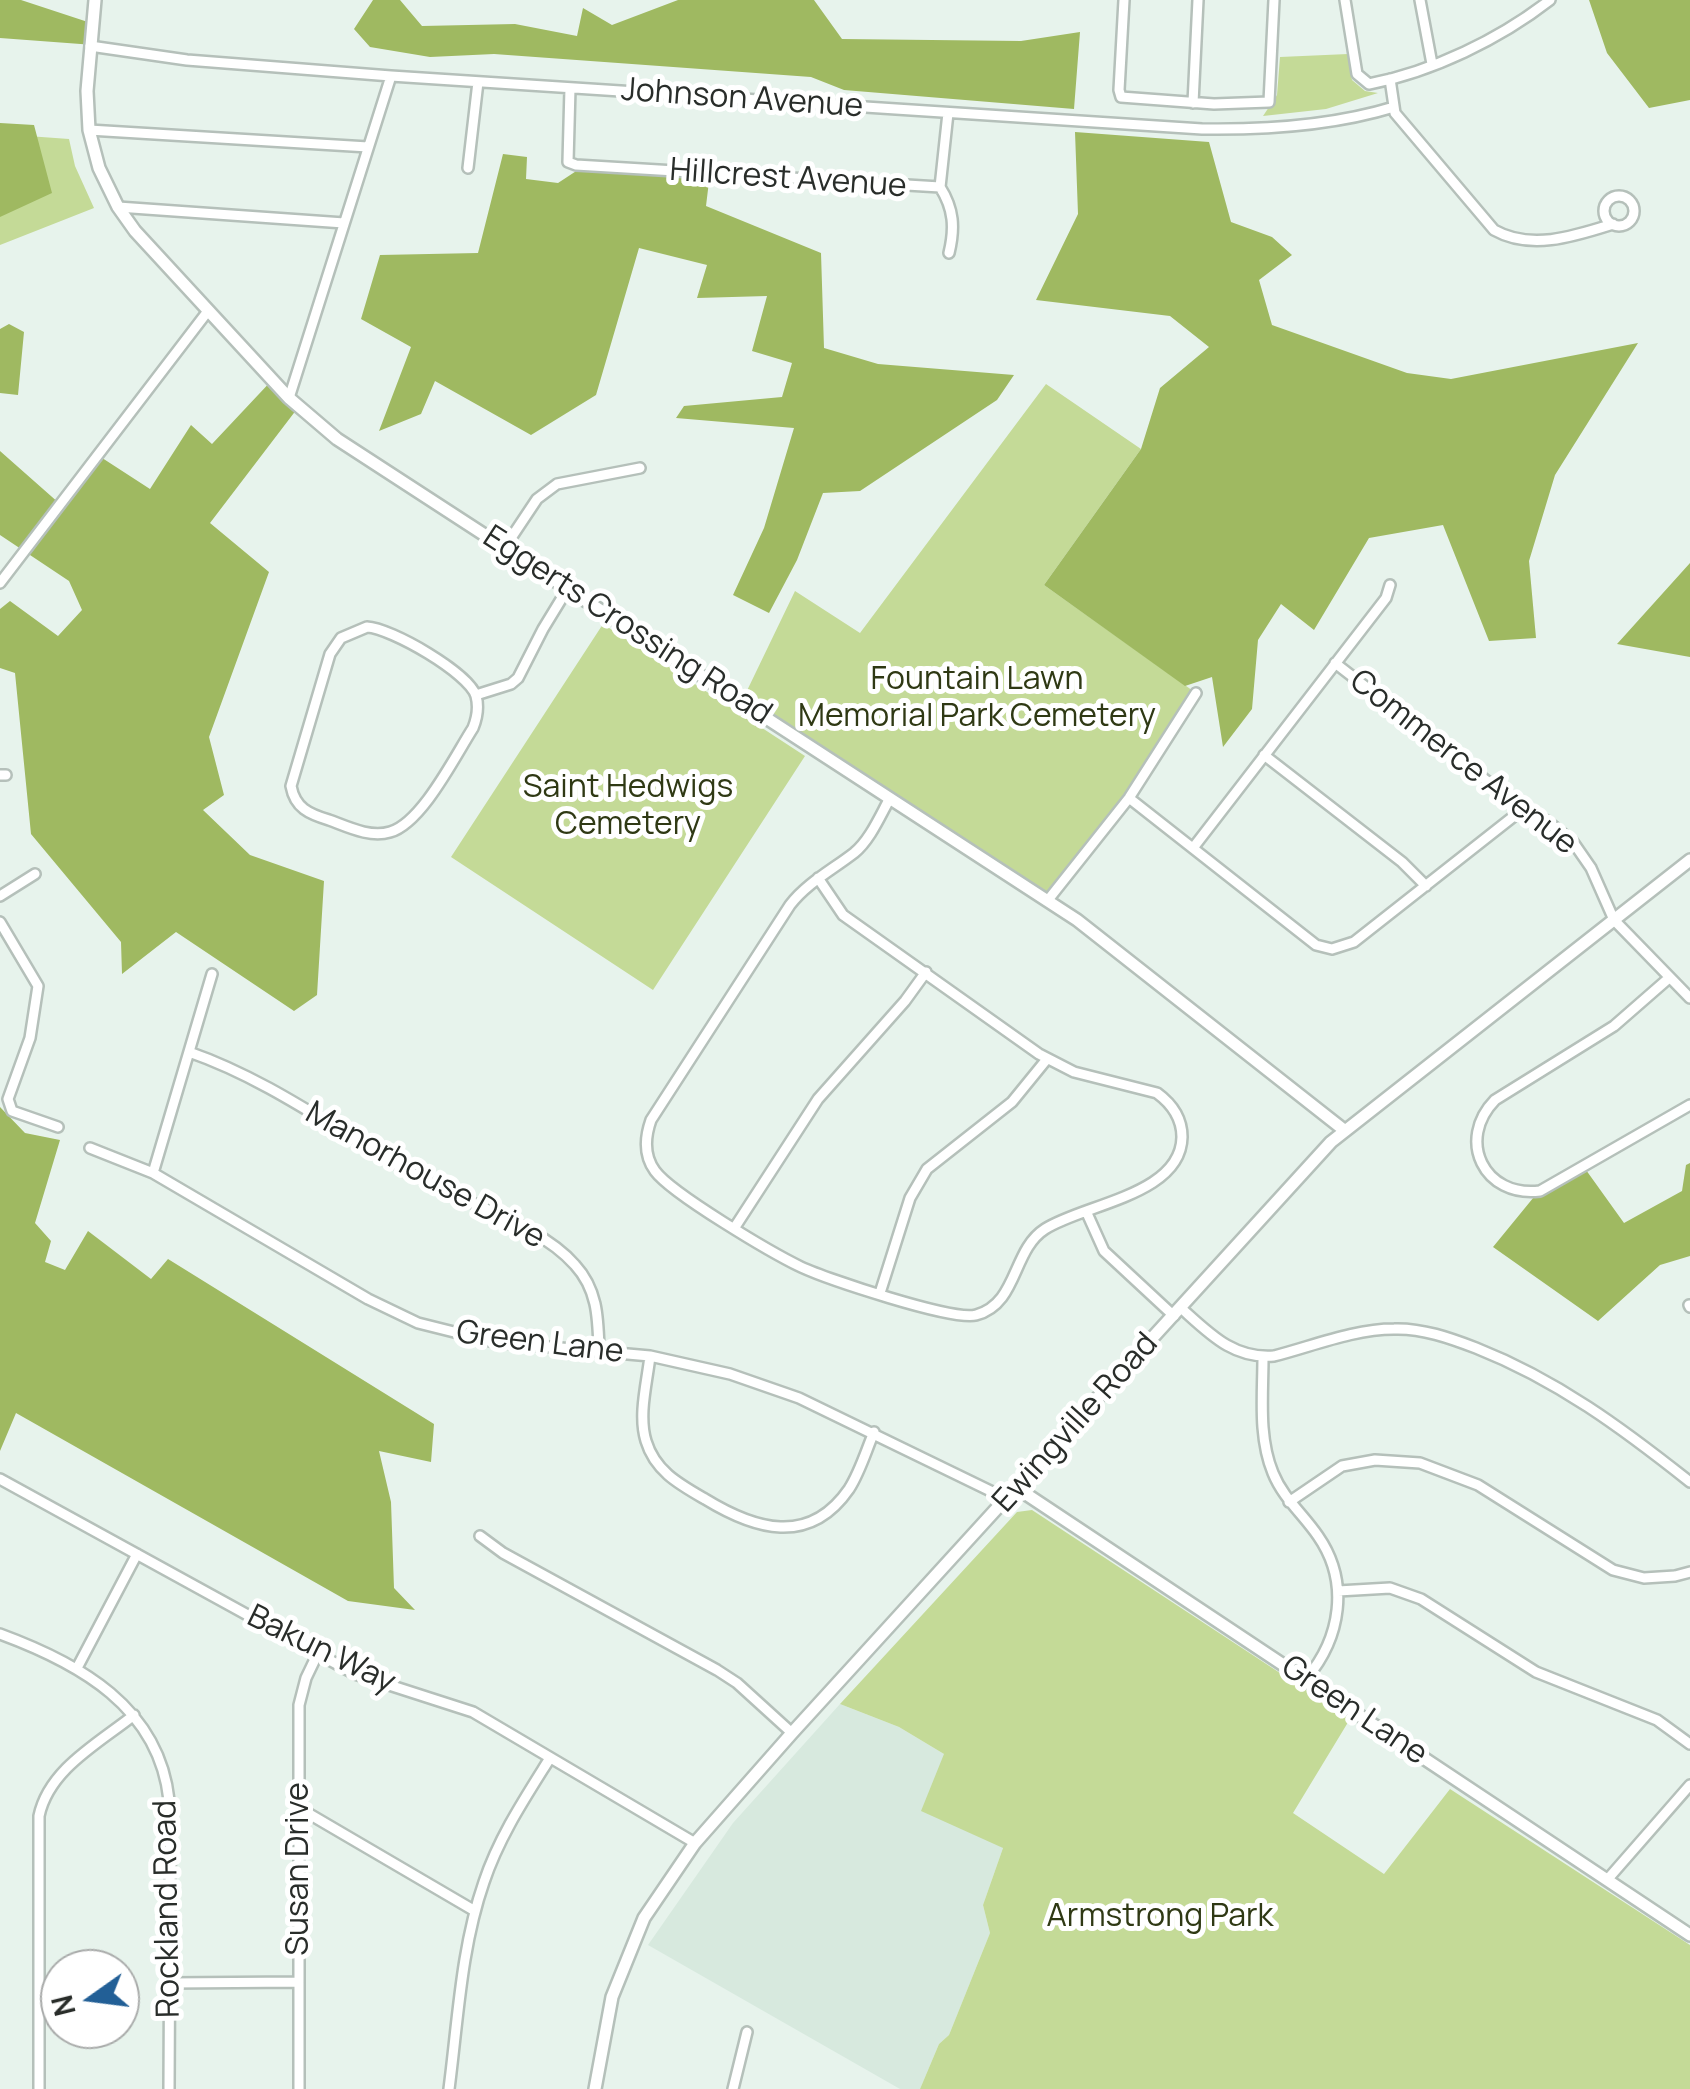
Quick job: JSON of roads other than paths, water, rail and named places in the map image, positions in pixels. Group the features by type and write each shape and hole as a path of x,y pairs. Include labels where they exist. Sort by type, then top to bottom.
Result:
{"street":[{"name":"Eggerts Crossing Road","path":"95,0 87,91 89,130 99,168 118,207 208,311 318,426 1048,900 1344,1130"},
{"path":"1124,0 1121,97 1193,103 1269,102 1274,0"},
{"path":"1193,103 1198,0"},
{"path":"1345,0 1357,74 1369,84 1432,64 1504,32 1550,0"},
{"path":"1420,0 1432,64"},
{"name":"Johnson Avenue","path":"90,46 187,60 391,76 1247,130 1316,124 1394,108"},
{"path":"288,398 391,76"},
{"path":"1390,80 1395,113 1486,223 1512,239 1539,242 1613,224"},
{"path":"468,168 478,82"},
{"name":"Hillcrest Avenue","path":"570,88 568,162 940,187 950,202 953,217 949,252"},
{"path":"940,187 948,113"},
{"path":"89,130 368,147"},
{"path":"118,207 344,223"},
{"path":"0,583 208,311"},
{"path":"505,547 537,500 557,484 640,468"},
{"path":"1192,848 1386,598 1390,585"},
{"path":"476,695 518,678 568,588"},
{"path":"374,627 396,634 462,678 476,695 473,728 415,816 398,828 370,834 313,815 295,801 292,775 330,654 335,644 350,632 374,627"},
{"name":"Commerce Avenue","path":"1335,663 1573,842 1614,920 1690,998"},
{"path":"1048,900 1128,798 1196,693"},
{"path":"1264,755 1402,862 1426,886"},
{"path":"818,878 843,915 1047,1059 1090,1078 1146,1088 1166,1100 1181,1128 1177,1159 1155,1182 1039,1233 1003,1297 986,1311 954,1316 810,1271 735,1228 665,1181 648,1154 651,1120 790,905 818,878 862,844 890,798"},
{"path":"1128,798 1324,948 1349,946 1524,808"},
{"name":"Ewingville Road","path":"595,2089 605,2024 629,1950 659,1893 696,1842 792,1732 1344,1130 1690,860"},
{"path":"0,896 35,874"},
{"path":"0,922 38,986 30,1038 8,1099 12,1111 58,1128"},
{"path":"735,1228 824,1091 906,1001 926,972"},
{"path":"153,1172 212,974"},
{"path":"1669,978 1614,1026 1495,1100 1478,1126 1476,1146 1484,1167 1498,1182 1519,1191 1540,1190 1690,1105"},
{"name":"Manorhouse Drive","path":"188,1052 242,1074 399,1166 522,1228 566,1255 582,1274 596,1302 599,1350"},
{"path":"880,1292 910,1198 927,1169 1012,1102 1047,1059"},
{"name":"Green Lane","path":"90,1148 153,1172 368,1299 418,1323 494,1342 650,1356 760,1383 874,1432 1007,1499"},
{"path":"1086,1211 1104,1250 1177,1312 1232,1350 1264,1357 1382,1329 1437,1334 1496,1356 1572,1394 1611,1419 1690,1482"},
{"path":"650,1356 643,1419 652,1456 676,1482 752,1524 794,1526 833,1506 850,1487 874,1432"},
{"path":"1264,1357 1264,1438 1272,1471 1289,1502 1324,1546 1338,1591 1330,1641 1306,1679"},
{"path":"1289,1502 1342,1466 1376,1460 1420,1464 1478,1485 1613,1570 1644,1578 1690,1572"},
{"name":"Bakun Way","path":"0,1479 374,1682 474,1712 696,1842"},
{"name":"Green Lane","path":"1017,1488 1690,1935"},
{"path":"480,1536 718,1670 792,1732"},
{"path":"77,1668 137,1554"},
{"path":"1338,1591 1390,1588 1421,1599 1522,1664 1565,1686 1657,1720 1690,1744"},
{"name":"Rockland Road","path":"0,1634 77,1668 110,1690 134,1715 154,1746 168,1799 169,2089"},
{"name":"Susan Drive","path":"299,2089 299,1705 318,1654"},
{"path":"39,2089 42,1802 60,1773 134,1715"},
{"path":"449,2089 475,1911 510,1822 550,1758"},
{"path":"1607,1880 1690,1784"},
{"path":"299,1808 475,1911"},
{"path":"170,1983 299,1982"},
{"path":"733,2089 747,2032"}],"park label":[{"name":"Fountain Lawn Memorial Park Cemetery","path":"977,698"},
{"name":"Saint Hedwigs Cemetery","path":"628,806"},
{"name":"Armstrong Park","path":"1160,1917"}]}
